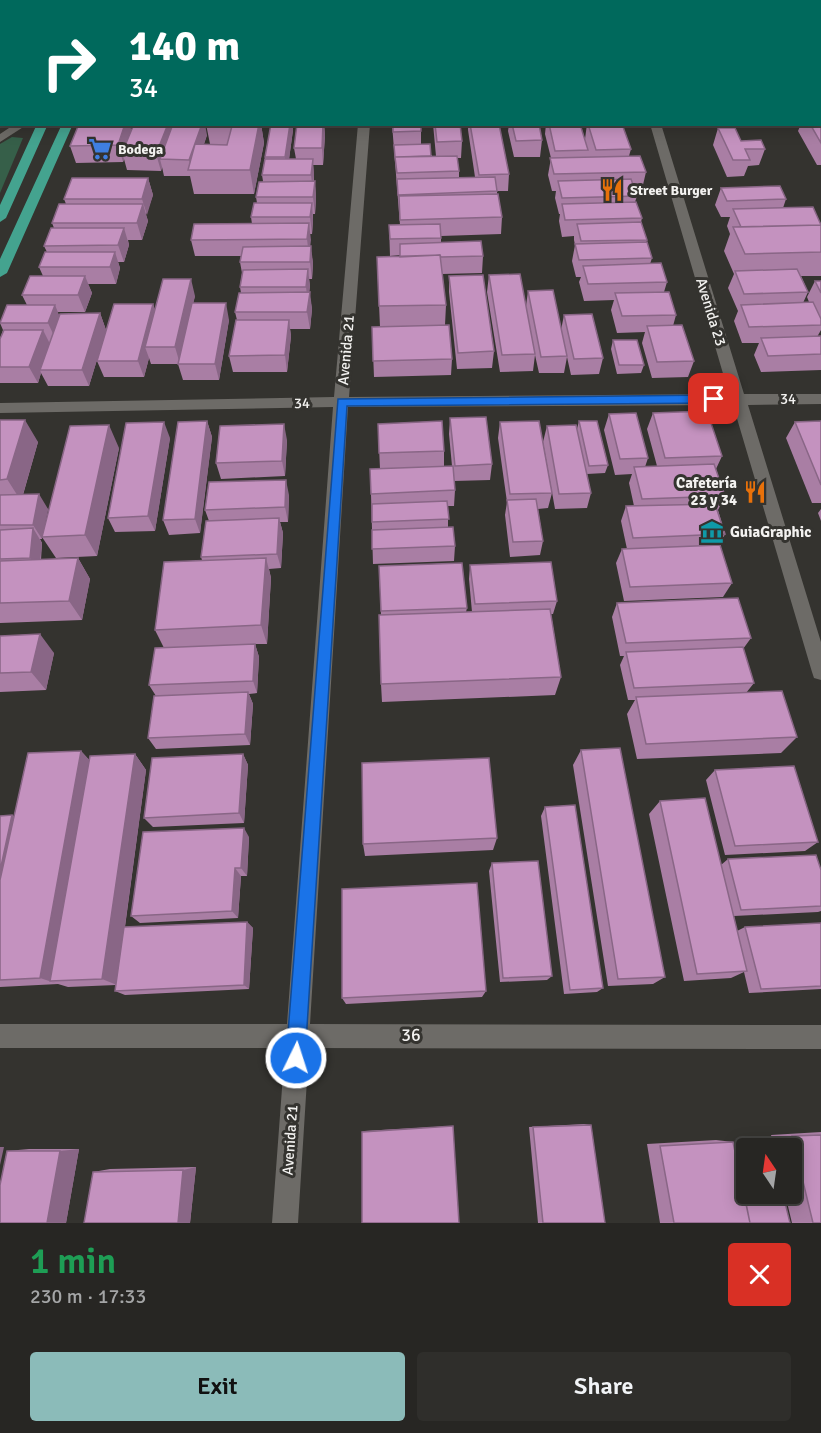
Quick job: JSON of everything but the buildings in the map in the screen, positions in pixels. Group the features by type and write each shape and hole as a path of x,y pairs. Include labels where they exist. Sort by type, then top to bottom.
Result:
{"main road":[{"path":"0,218 42,126"},
{"path":"0,273 67,126"}],"street":[{"path":"0,139 20,126"},
{"name":"Avenida 21","path":"285,1223 342,402 364,126"},
{"name":"Avenida 23","path":"656,126 821,672"},
{"name":"34","path":"0,408 342,402 821,399"},
{"name":"36","path":"0,1035 821,1037"}],"green space":[{"path":"12,137 23,138 0,193 0,144"}],"place":[{"name":"Bodega","path":"100,149"},
{"name":"Street Burger","path":"612,190"},
{"name":"Cafetería 23 y 34","path":"755,492"},
{"name":"GuiaGraphic","path":"712,532"}],"route":[{"path":"296,1058 342,402 714,399"}]}
